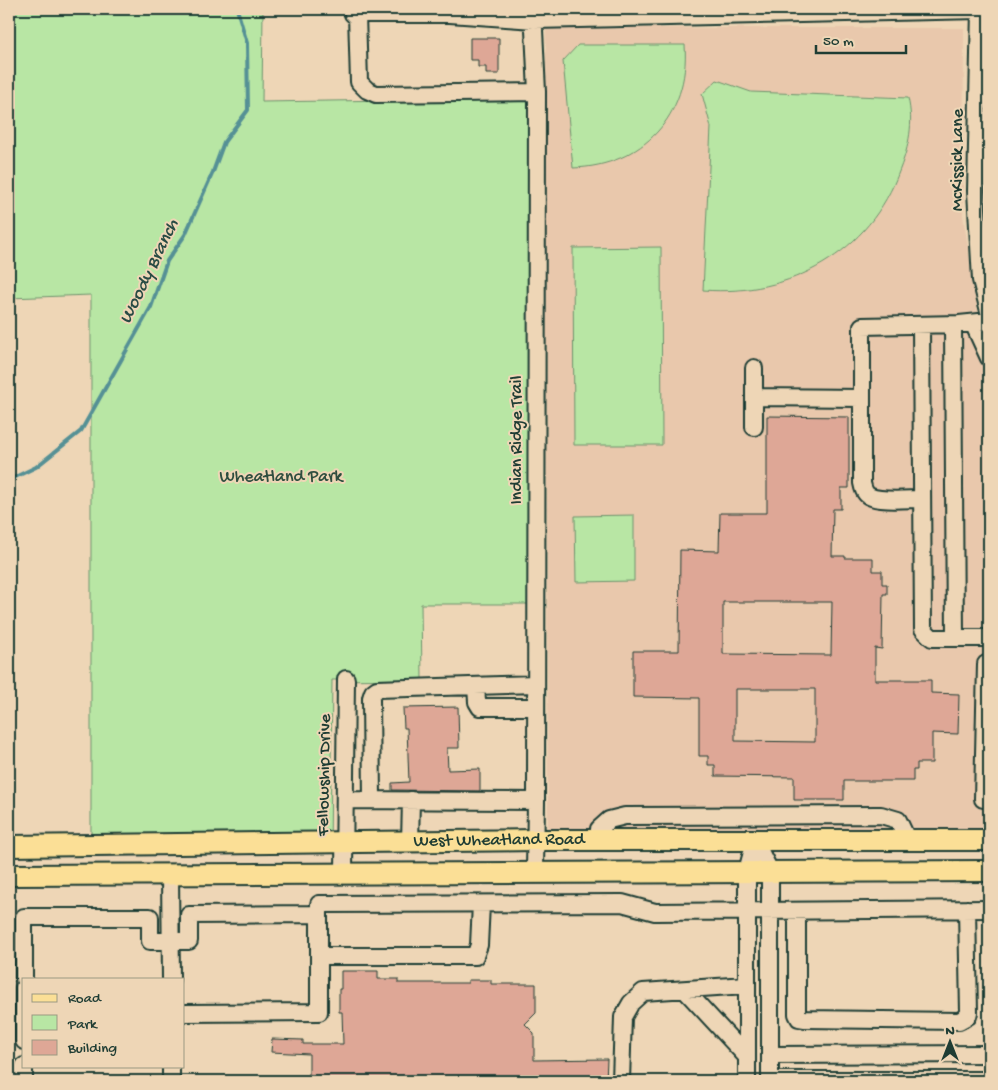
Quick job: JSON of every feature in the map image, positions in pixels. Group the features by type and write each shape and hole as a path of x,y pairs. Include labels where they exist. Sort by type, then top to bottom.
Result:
{"main road":[{"name":"West Wheatland Road","path":"9,846 535,840 989,840"},
{"path":"908,841 909,871"},
{"name":"West Wheatland Road","path":"9,874 989,871"}],"street":[{"path":"537,92 376,94 367,90 359,82 355,12 534,14 983,11"},
{"name":"McKissick Lane","path":"983,11 976,191 981,280 989,311"},
{"name":"Indian Ridge Trail","path":"534,14 537,92 535,872"},
{"path":"921,499 876,499 868,496 864,490 862,483 862,326 981,322 989,358"},
{"path":"954,324 955,638"},
{"path":"921,325 923,629 932,638 989,638"},
{"path":"754,368 754,427"},
{"path":"754,397 862,398"},
{"path":"986,799 987,664"},
{"name":"Fellowship Drive","path":"344,873 346,679"},
{"path":"372,800 371,698 373,692 377,689 536,684"},
{"path":"476,686 477,702 480,707 536,707"},
{"path":"345,800 536,801"},
{"path":"410,842 411,800"},
{"path":"599,840 599,829 609,820 625,816 881,815 898,820 908,841"},
{"path":"747,1081 747,871 755,840"},
{"path":"755,840 770,871 770,1080 989,1080"},
{"path":"170,875 171,978"},
{"path":"185,1013 319,1012 319,904 622,903 655,912 989,909"},
{"path":"320,956 475,956 479,945 481,904"},
{"path":"797,912 797,1014 799,1018 959,1021 968,1016 969,1012 967,909"},
{"path":"24,978 24,917 150,916 150,941 189,941 189,915 319,914"},
{"path":"621,1081 623,1017 631,1004 643,992 746,985"},
{"path":"685,990 747,1056"},
{"path":"9,1014 22,1014"},
{"path":"770,1055 989,1054"},
{"path":"24,1068 24,1081"},
{"path":"171,1068 171,1081"}],"shaded area":[{"path":"546,28 964,28 963,216 980,323 989,342 989,829 548,831"}],"green space":[{"name":"Wheatland Park","path":"9,9 263,9 262,102 530,98 530,604 421,604 422,679 332,680 330,850 91,852 91,295 9,298"},
{"path":"578,45 685,45 684,70 679,93 670,114 657,132 641,147 621,158 598,165 573,168 563,61"},
{"path":"717,80 751,92 908,98 911,116 908,143 900,169 886,199 869,224 847,246 823,264 796,277 766,286 735,290 703,290 711,127 702,94"},
{"path":"661,247 662,445 574,445 573,248"},
{"path":"634,515 634,581 576,582 575,516"}],"building":[{"path":"470,38 499,38 499,74 486,74 486,67 478,67 478,60 470,60"},
{"path":"767,416 849,417 849,488 841,488 841,509 833,509 832,556 873,558 873,571 882,571 882,584 887,584 887,594 883,594 882,649 875,648 875,680 931,680 931,693 959,694 958,734 932,733 932,763 917,763 917,770 913,770 913,781 844,781 844,800 794,800 794,777 715,776 715,765 708,765 708,756 699,756 699,698 633,697 633,651 679,651 680,550 719,551 720,513 767,513","holes":["723,602 832,602 831,655 723,654","735,689 815,689 815,742 735,741"]},
{"path":"458,707 459,748 447,748 448,770 480,769 480,791 392,790 392,783 409,782 407,728 404,728 403,708"},
{"path":"341,971 378,971 378,979 398,979 398,983 468,983 468,980 491,980 491,984 536,984 536,1013 525,1024 534,1033 534,1060 607,1059 606,1081 309,1081 309,1054 271,1052 272,1039 303,1040 303,1044 343,1044 342,1012 339,1012"}],"waterway":[{"name":"Woody Branch","path":"9,480 36,467 81,431 151,307 167,261 185,235 224,142 248,110 247,43 237,9"}]}
